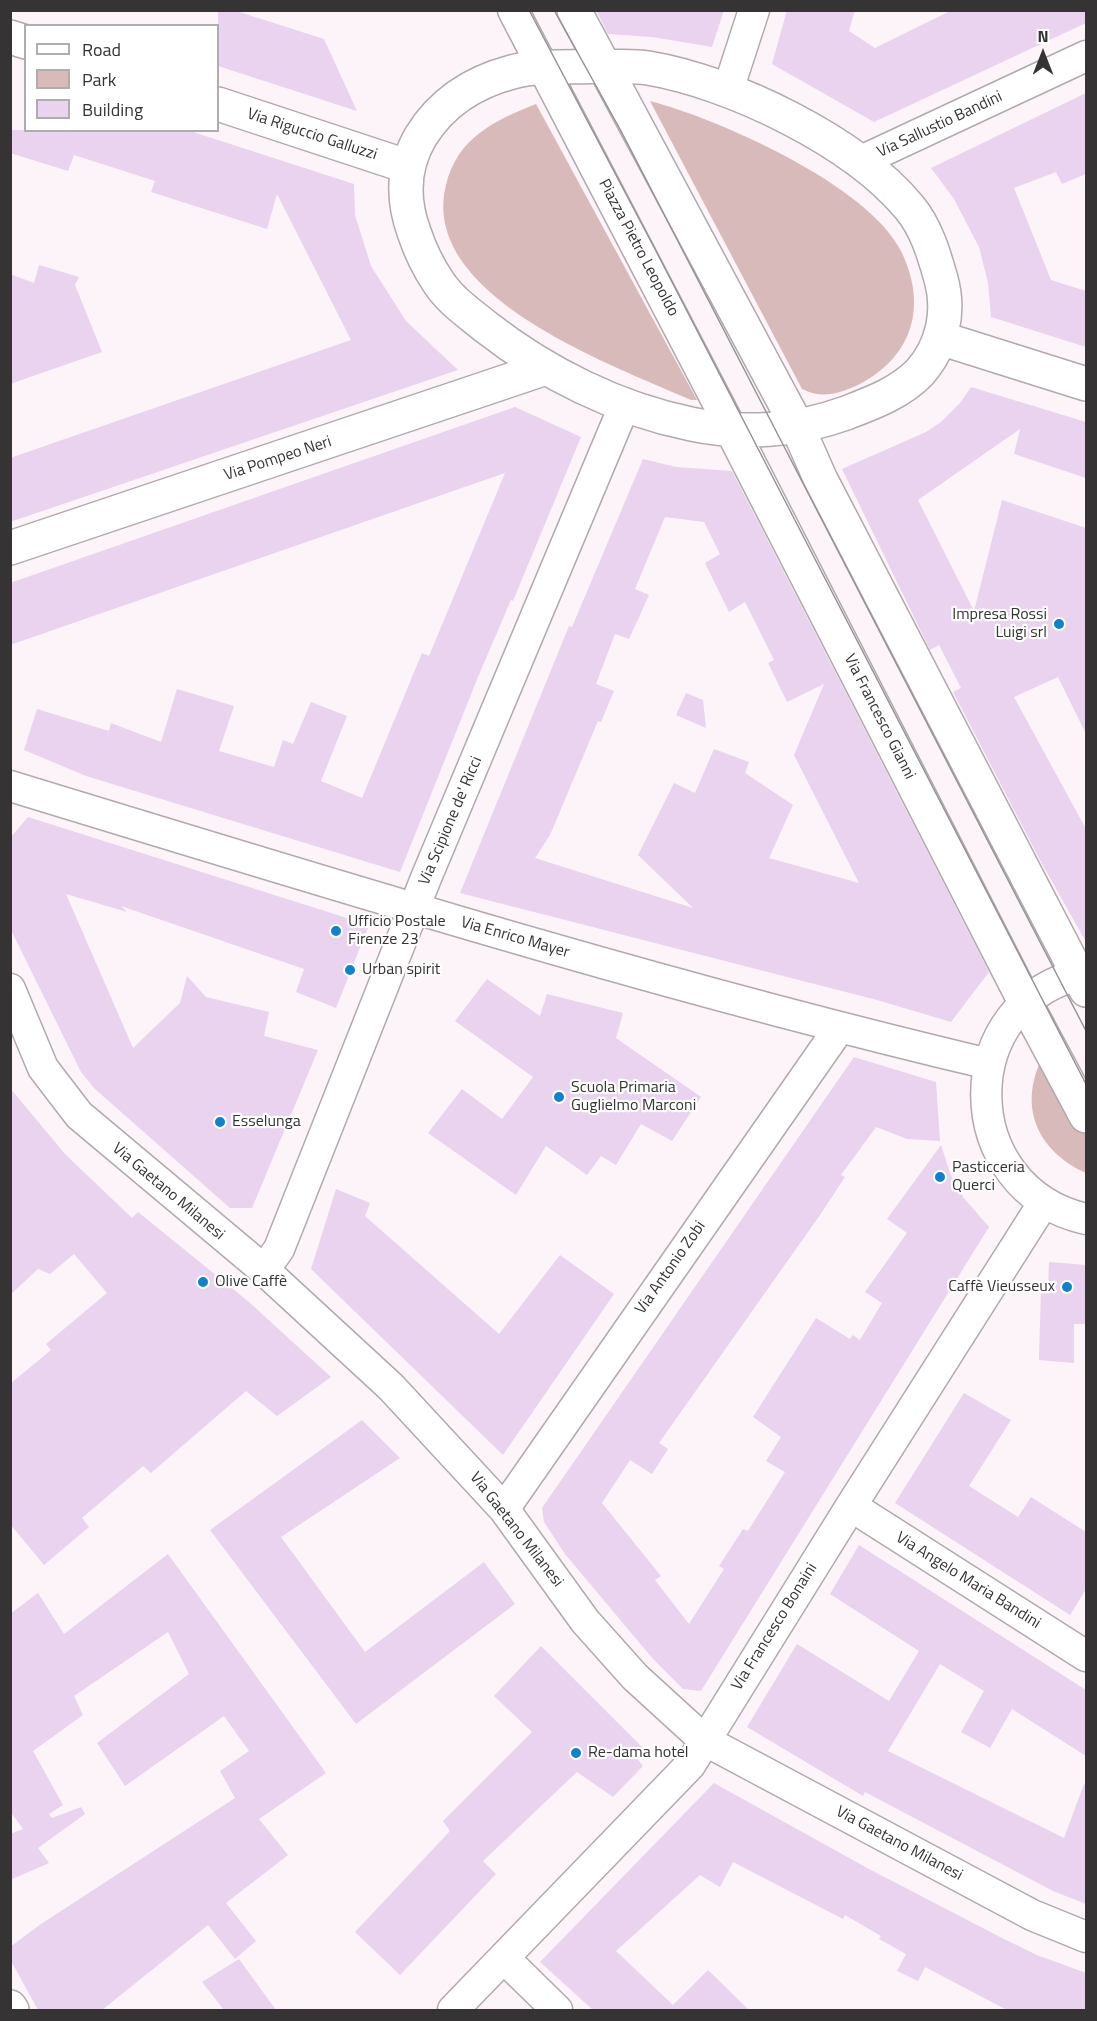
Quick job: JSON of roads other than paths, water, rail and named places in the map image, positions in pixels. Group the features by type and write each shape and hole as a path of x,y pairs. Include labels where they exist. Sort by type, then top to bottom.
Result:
{"street":[{"name":"Piazza Pietro Leopoldo","path":"513,10 732,430"},
{"path":"574,10 797,426 820,478 1084,979 1047,989 1026,1004 1002,1033 989,1064 986,1110 996,1146 1014,1176 1044,1202 1086,1219"},
{"path":"728,90 754,10"},
{"name":"Via Sallustio Bandini","path":"859,162 1086,56"},
{"path":"605,66 653,69 728,90 792,121 859,162 910,208 927,237 945,299 940,338 930,359 903,387 842,414 797,426 732,430 690,424 625,404 546,368 470,315 438,282 419,247 409,219 406,199 406,166 426,129 454,98 474,86 510,73 542,68 605,66"},
{"name":"Via Riguccio Galluzzi","path":"219,104 406,166"},
{"path":"940,338 1086,384"},
{"name":"Via Pompeo Neri","path":"10,548 546,368"},
{"name":"Via Scipione de' Ricci","path":"264,1270 279,1249 414,910 625,404"},
{"name":"Via Francesco Gianni","path":"732,430 1026,1004 1086,1116"},
{"name":"Via Enrico Mayer","path":"10,786 414,910 840,1027 989,1064"},
{"name":"Via Gaetano Milanesi","path":"10,989 43,1068 68,1103 104,1139 264,1270 391,1387 504,1509 585,1621 635,1677 704,1740 1032,1915 1086,1937"},
{"name":"Via Antonio Zobi","path":"504,1509 840,1027"},
{"name":"Via Francesco Bonaini","path":"453,2010 505,1959 690,1765 1044,1202"},
{"name":"Via Angelo Maria Bandini","path":"851,1506 1086,1656"},
{"path":"505,1959 557,2010"}],"tram line":[{"path":"529,10 1086,1084"},
{"path":"554,10 621,131 1086,1031"}],"place":[{"name":"Impresa Rossi Luigi srl","path":"1059,624"},
{"name":"Ufficio Postale Firenze 23","path":"336,931"},
{"name":"Urban spirit","path":"350,970"},
{"name":"Scuola Primaria Guglielmo Marconi","path":"559,1097"},
{"name":"Esselunga","path":"220,1122"},
{"name":"Pasticceria Querci","path":"940,1177"},
{"name":"Olive Caffè","path":"203,1282"},
{"name":"Caffè Vieusseux","path":"1067,1287"},
{"name":"Re-dama hotel","path":"576,1753"}]}
